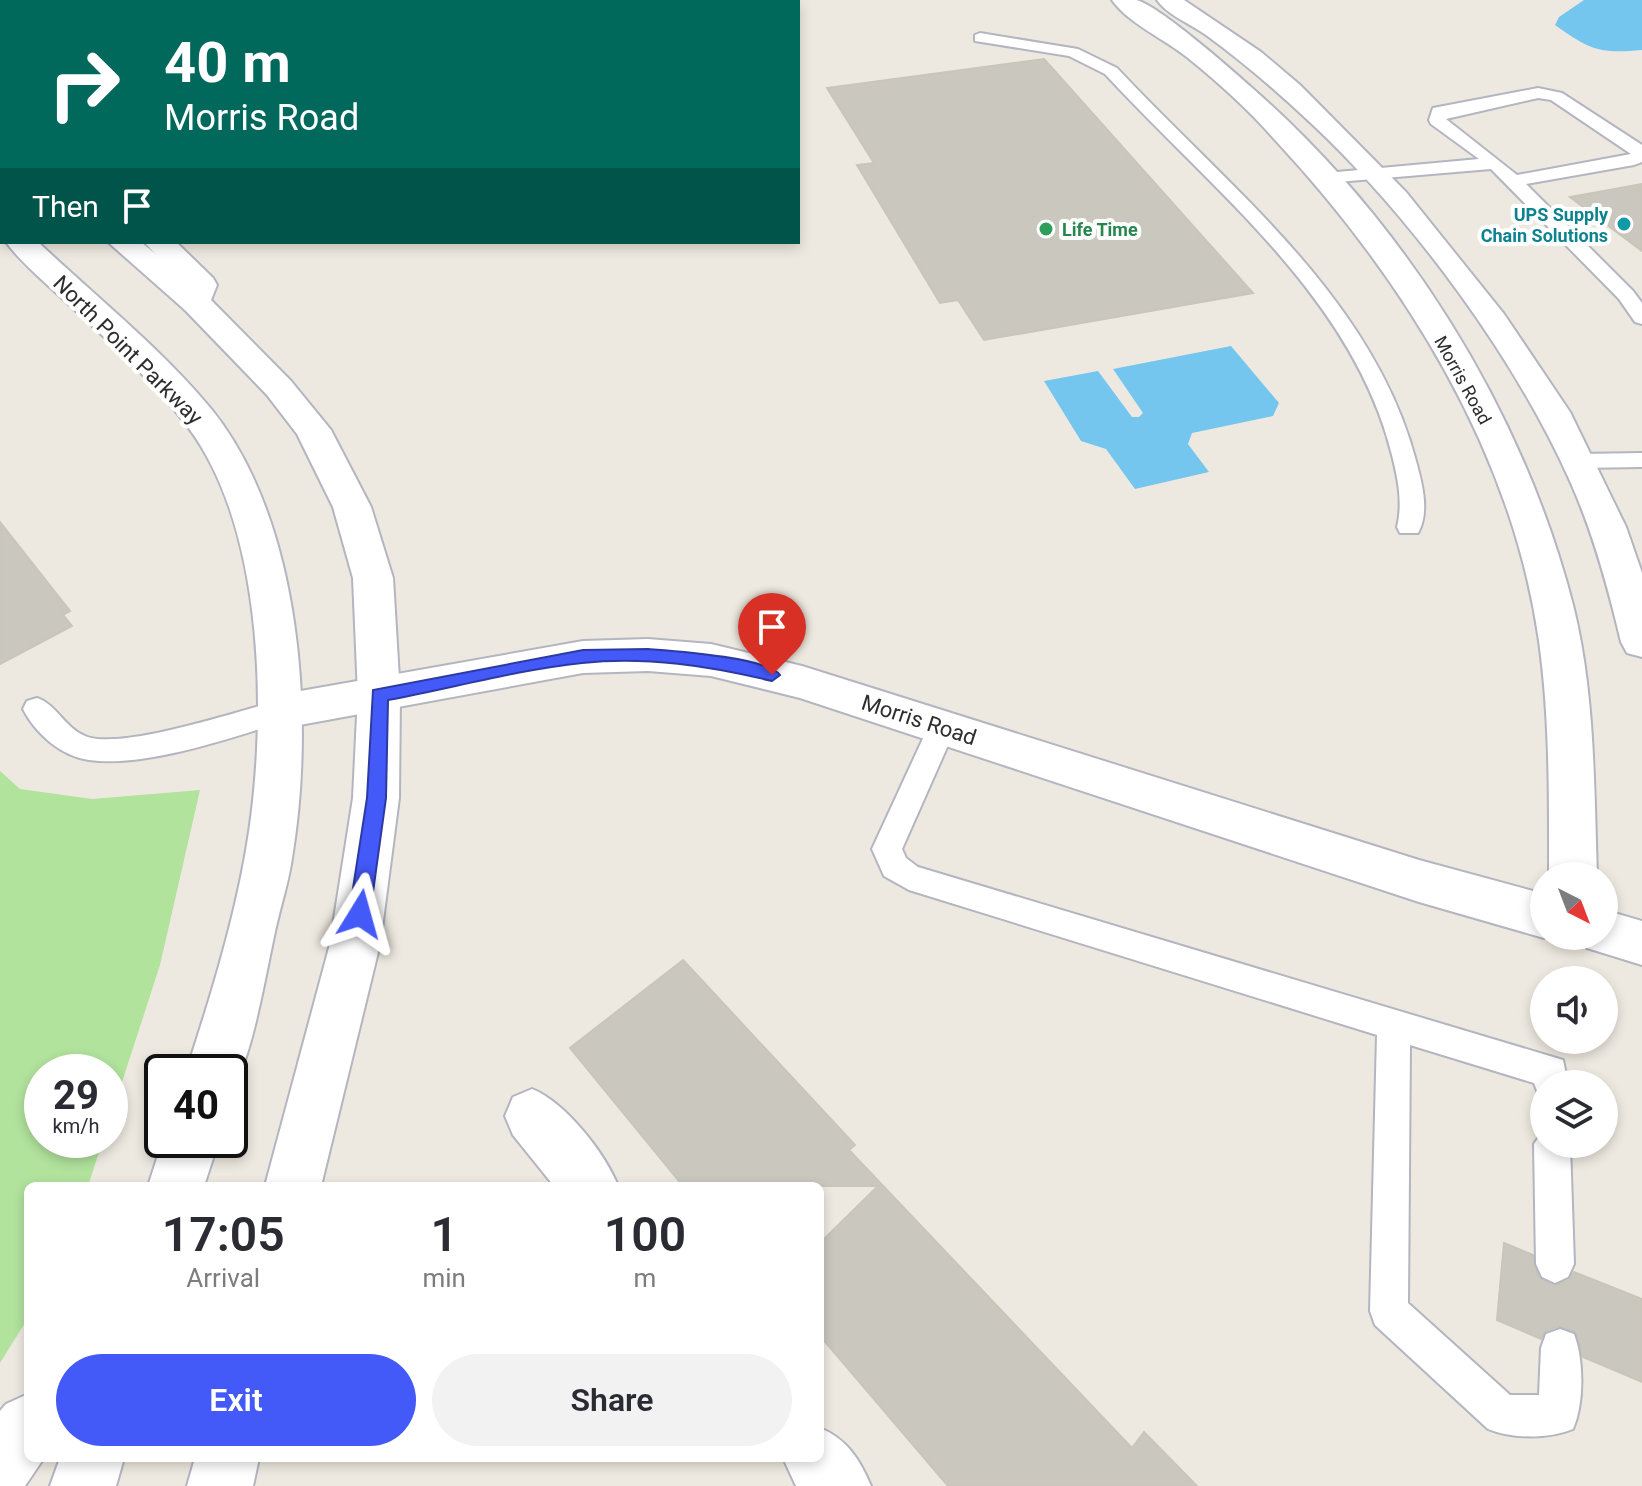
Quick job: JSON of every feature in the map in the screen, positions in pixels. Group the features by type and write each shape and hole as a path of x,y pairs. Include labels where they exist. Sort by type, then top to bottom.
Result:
{"street":[{"name":"Morris Road","path":"1123,0 1165,27 1270,117 1326,178 1395,262 1464,378 1519,486 1553,605 1569,701 1573,862"},
{"path":"1168,0 1260,61 1375,173 1520,356 1579,461 1624,576 1642,642"},
{"name":"North Point Parkway","path":"23,244 190,408 217,443 239,481 261,556 274,640 278,712 270,849 218,1054"},
{"path":"125,244 196,303 279,388 313,430 352,507 373,578 379,695 376,798 355,944 294,1182"},
{"path":"161,244 202,285 196,303"},
{"name":"Morris Road","path":"278,712 583,657 648,655 711,660 802,682 1419,881 1530,912"},
{"path":"1618,936 1642,943"},
{"path":"532,1116 587,1182"},
{"path":"177,1182 185,1158"},
{"path":"0,1466 24,1432"},
{"path":"83,1486 91,1462"},
{"path":"220,1486 226,1462"},
{"path":"818,1462 838,1486"}],"lane":[{"path":"980,38 1073,52 1111,71 1306,275 1345,326 1384,389 1406,452 1414,510 1409,527"},
{"path":"1512,181 1628,161 1639,157 1640,151 1556,96 1538,93 1439,112 1437,120 1495,163 1512,181 1626,295 1642,318"},
{"path":"1326,178 1495,163"},
{"path":"1579,461 1642,460"},
{"path":"37,709 63,736 87,749 123,749 278,712"},
{"path":"942,727 887,849 895,867 909,877 1394,1024 1530,1071"},
{"path":"1394,1024 1389,1311 1502,1415 1559,1415 1560,1348"},
{"path":"1552,1158 1555,1264"}],"green space":[{"path":"0,771 20,789 92,799 200,790 160,965 128,1064 128,1054 24,1054 24,1158 97,1158 89,1182 24,1182 24,1324 0,1363"}],"water":[{"path":"1584,0 1642,0 1642,50 1596,48 1555,25 1559,17"},
{"path":"1231,346 1279,403 1273,416 1192,433 1188,444 1209,472 1135,489 1106,449 1081,441 1044,381 1098,371 1132,417 1139,417 1143,413 1113,369"}],"building":[{"name":"Life Time","path":"1044,59 1253,293 984,340 958,300 940,303 857,165 874,163 827,88"},
{"name":"UPS Supply Chain Solutions","path":"1642,184 1642,251 1570,197"},
{"path":"0,522 70,611 63,615 72,626 0,664"},
{"path":"683,960 855,1145 849,1150 1132,1448 1144,1432 1197,1486 948,1486 824,1341 824,1239 878,1186 824,1186 824,1182 680,1182 570,1048"},
{"path":"1504,1243 1533,1255 1539,1278 1554,1286 1569,1280 1574,1272 1642,1299 1642,1382 1583,1357 1575,1331 1559,1326 1545,1331 1541,1339 1497,1320"}],"place":[{"name":"UPS Supply Chain Solutions","path":"1624,224"},
{"name":"Life Time","path":"1046,229"}],"route":[{"path":"360,914 376,798 379,695 583,657 648,655 711,660 772,675"}]}
